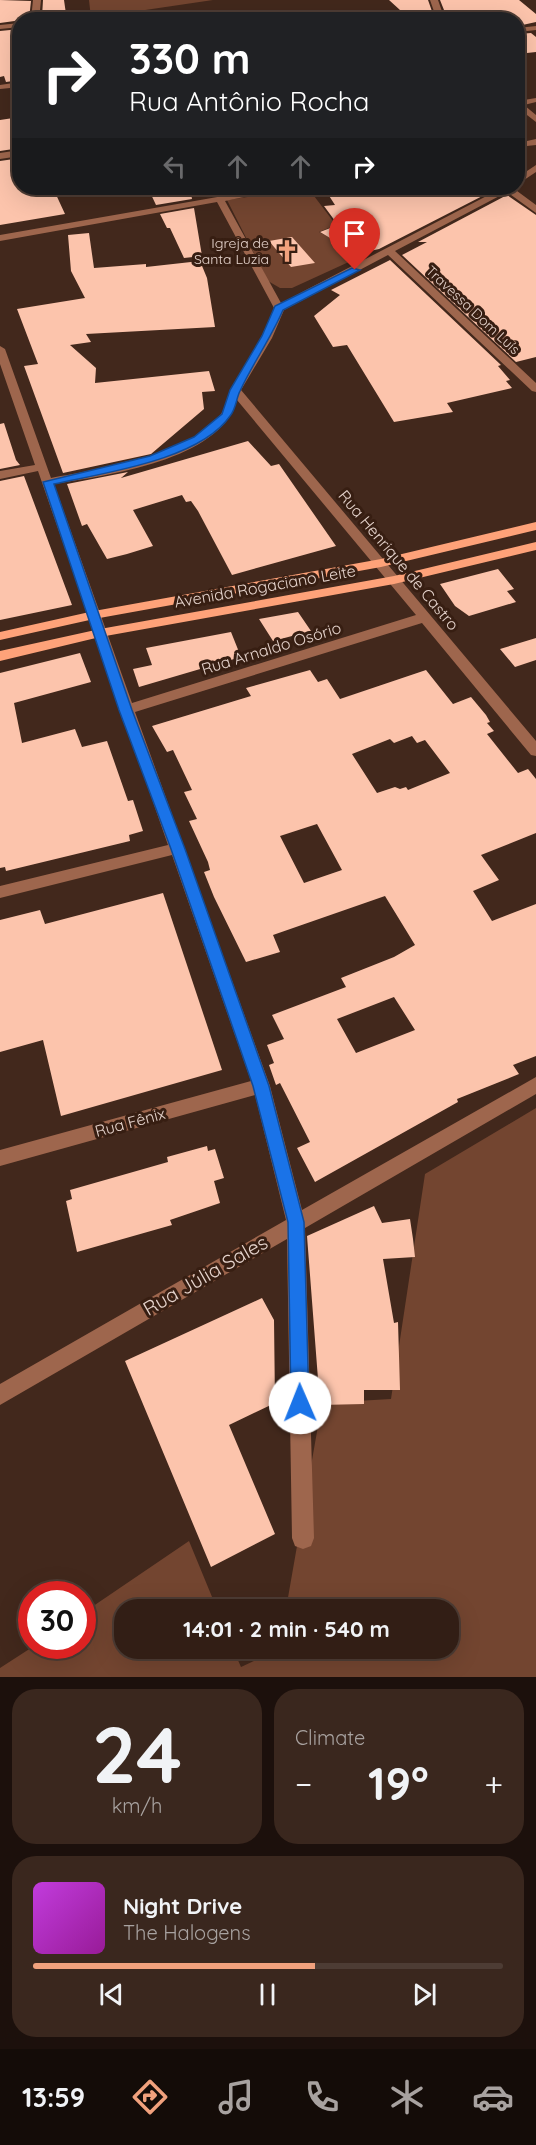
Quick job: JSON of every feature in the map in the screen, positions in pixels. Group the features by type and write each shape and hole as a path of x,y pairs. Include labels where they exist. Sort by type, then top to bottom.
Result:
{"main road":[{"name":"Avenida Rogaciano Leite","path":"0,636 94,615 381,563 536,526"},
{"name":"Avenida Rogaciano Leite","path":"0,656 100,633 394,580 536,546"}],"street":[{"path":"0,238 242,195"},
{"path":"48,482 153,459 198,439 226,415 235,390 266,339 279,308 495,195"},
{"path":"517,195 536,210"},
{"path":"220,199 279,308"},
{"name":"Travessa Dom Luís","path":"390,251 536,389"},
{"path":"0,349 261,1086 296,1222 303,1538"},
{"name":"Rua Henrique de Castro","path":"235,390 536,752"},
{"path":"0,475 42,467"},
{"name":"Rua Arnaldo Osório","path":"126,710 425,617"},
{"path":"0,892 178,849"},
{"name":"Rua Júlia Sales","path":"0,1395 536,1085"},
{"name":"Rua Fênix","path":"0,1158 261,1086"}],"shaded area":[{"path":"89,0 213,0 132,12 90,12"},
{"path":"261,195 313,195 336,225 319,232 364,255 292,288 280,288 268,281 227,200"},
{"path":"536,1108 536,1677 0,1677 0,1668 18,1656 18,1659 96,1659 96,1604 189,1541 213,1599 114,1599 114,1659 237,1659 241,1667 258,1659 459,1659 459,1599 288,1599 322,1403 391,1399 425,1174"}],"building":[{"path":"0,0 31,1 30,12 12,12 12,21 0,23"},
{"path":"43,0 64,0 66,12 42,12"},
{"path":"389,0 428,0 432,12 402,12"},
{"path":"440,0 519,0 536,14 536,22 525,24 525,12 445,12"},
{"path":"12,30 12,81 6,82 4,76 0,77 0,31"},
{"path":"525,33 531,33 536,37 536,52 525,53"},
{"path":"12,118 12,149 0,151 0,120"},
{"path":"12,159 12,195 56,195 65,214 0,225 0,161"},
{"path":"151,195 191,195 192,199 156,205"},
{"path":"329,195 484,195 379,249 357,254 320,232 338,225 324,206 335,205"},
{"path":"507,195 536,215 536,357 516,362 402,255 427,242 418,242"},
{"path":"194,208 202,256 184,258 170,228 167,228 160,214"},
{"path":"89,233 94,268 146,264 146,267 200,261 207,278 215,327 86,334 91,342 70,345 96,368 95,383 209,371 215,391 202,392 204,409 151,454 63,473 24,366 38,364 17,309 85,298 71,271 68,235"},
{"name":"Igreja de Santa Luzia","path":"292,237 315,263 291,267 269,241"},
{"path":"390,260 501,365 498,366 510,380 506,381 512,388 447,403 453,412 394,422 347,345 333,347 314,316 340,295 331,290"},
{"path":"4,423 16,460 20,465 0,469 0,424"},
{"path":"248,441 271,466 279,464 336,546 232,575 198,511 191,501 186,502 182,495 133,510 153,546 107,559 87,524 82,526 67,484 128,472 121,478"},
{"path":"24,476 72,605 0,620 0,481"},
{"path":"498,569 514,589 507,591 516,602 469,616 455,606 440,584"},
{"path":"298,612 311,631 273,641 259,619"},
{"path":"231,632 241,657 139,687 133,669 152,665 146,648"},
{"path":"536,638 536,660 515,667 500,649"},
{"path":"80,653 91,682 14,703 22,743 75,729 82,747 107,741 128,801 133,800 143,831 129,835 130,841 6,871 5,867 0,868 0,673"},
{"path":"310,670 318,682 327,679 340,699 426,670 453,704 471,697 486,715 490,722 487,723 494,731 487,734 518,773 528,769 536,779 536,833 481,855 499,880 473,891 492,921 536,904 536,1056 513,1065 519,1074 457,1099 458,1102 315,1182 297,1148 310,1142 280,1083 276,1085 269,1065 274,1063 267,1045 284,1039 272,1015 346,987 341,978 394,957 415,945 385,896 273,935 280,952 246,962 204,872 210,870 208,862 189,821 197,819 184,792 192,790 173,750 167,752 152,726 251,696 246,688","holes":["412,736 417,743 425,740 450,773 408,790 406,787 400,789 395,787 377,793 352,754 390,739 394,743","317,824 342,870 304,883 280,836","394,997 415,1030 356,1053 337,1019"]},
{"path":"163,893 222,1070 61,1116 43,1040 0,1052 0,920 40,910 45,924"},
{"path":"207,1146 208,1151 215,1149 224,1178 214,1181 220,1203 170,1220 172,1225 77,1252 66,1201 72,1199 70,1190 168,1162 167,1157"},
{"path":"374,1206 382,1223 410,1219 413,1239 415,1257 383,1259 394,1323 398,1322 400,1390 364,1390 364,1404 320,1405 307,1236"},
{"path":"262,1298 274,1320 275,1403 229,1425 275,1534 211,1567 125,1361"}],"place":[{"name":"Igreja de Santa Luzia","path":"287,251"}],"route":[{"path":"300,1403 296,1222 261,1086 178,849 126,710 48,482 153,459 198,439 226,415 235,390 252,364 275,321 279,308 355,270"}]}
